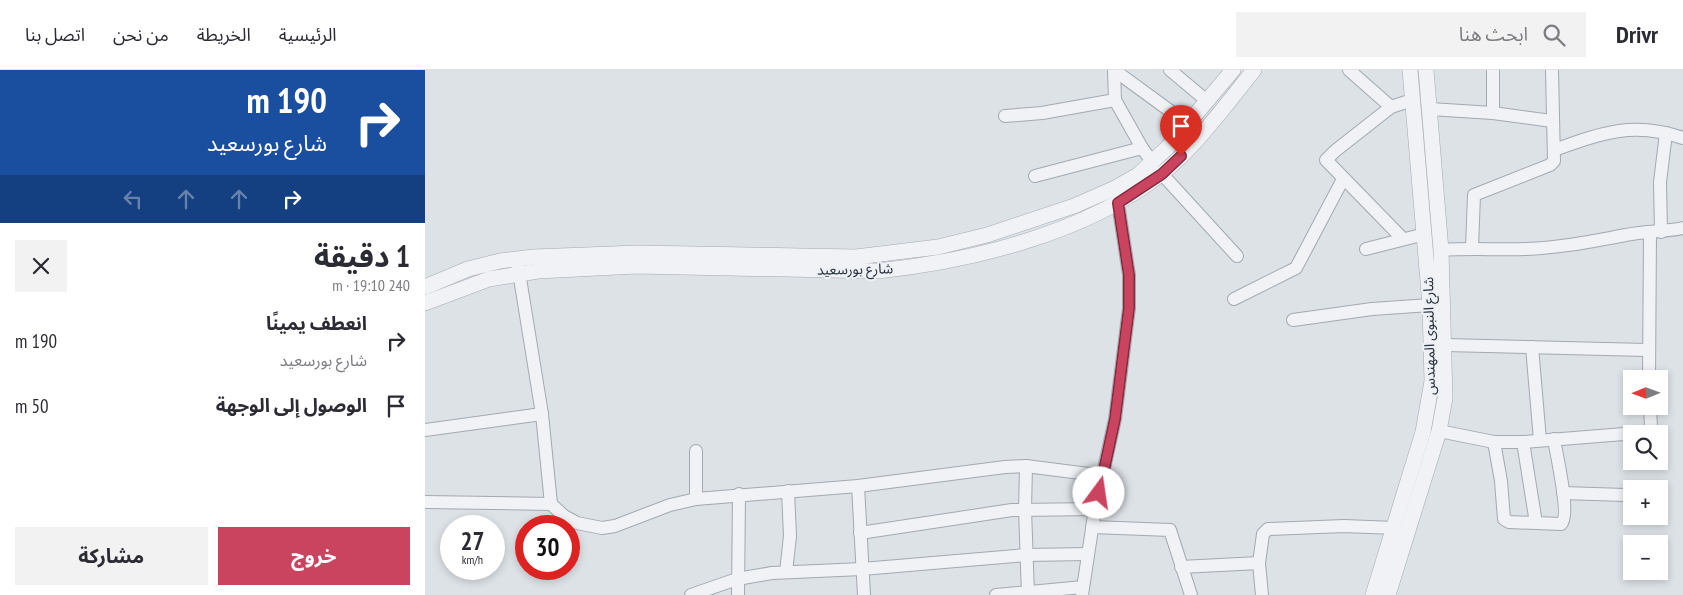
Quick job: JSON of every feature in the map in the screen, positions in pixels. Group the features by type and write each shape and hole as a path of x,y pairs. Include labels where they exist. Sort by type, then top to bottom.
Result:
{"street":[{"path":"1114,70 1115,100 1142,148 1237,256"},
{"path":"1114,70 1188,124"},
{"path":"1169,70 1207,101"},
{"name":"شارع بورسعيد","path":"425,304 518,266 637,266 855,272 886,270 991,250 1079,221 1118,203 1158,168 1188,124 1233,70"},
{"name":"شارع بورسعيد","path":"425,287 468,269 518,266 638,252 878,256 938,247 987,235 1074,206 1181,156 1255,70"},
{"path":"1349,70 1391,107"},
{"name":"شارع النبوى المهندس","path":"1373,595 1423,432 1432,381 1430,304 1410,70"},
{"name":"شارع النبوى المهندس","path":"1388,595 1439,431 1445,398 1446,345 1441,250 1426,70"},
{"path":"1493,70 1493,113"},
{"path":"1472,248 1474,195 1551,165 1554,161 1552,70"},
{"path":"1005,116 1042,113 1115,100"},
{"path":"1401,238 1326,160 1391,107 1412,100"},
{"path":"1430,109 1493,113 1552,121"},
{"path":"1554,150 1590,138 1633,128 1666,132 1683,138"},
{"path":"1648,370 1647,350 1660,182 1666,132"},
{"path":"1035,176 1142,148"},
{"path":"1235,299 1296,268 1343,179"},
{"path":"996,595 1083,591 1095,509 1104,476 1116,410 1129,308 1129,275 1118,203"},
{"path":"1074,206 1079,221"},
{"path":"1441,250 1535,248 1567,245 1627,234 1656,233 1683,228"},
{"path":"1366,249 1401,238 1425,234"},
{"path":"518,266 542,414 551,504 564,516 577,523 602,528 615,526 669,505 696,499 739,494 858,486 1026,466 1104,476"},
{"path":"1293,320 1372,309 1430,304"},
{"path":"1446,345 1647,350"},
{"path":"1532,347 1540,440"},
{"path":"425,430 542,414"},
{"path":"1439,431 1494,442 1523,442 1649,432 1651,428 1650,415"},
{"path":"1494,442 1501,481 1503,517 1509,522 1562,524 1564,519 1563,493 1554,439"},
{"path":"1523,442 1536,523"},
{"path":"696,451 696,499"},
{"path":"1026,466 1025,509 1028,593"},
{"path":"858,486 863,595"},
{"path":"786,572 790,536 788,491"},
{"path":"1563,493 1623,495"},
{"path":"738,595 739,494"},
{"path":"425,502 551,504"},
{"path":"860,533 1025,509 1095,509"},
{"path":"1262,595 1259,563 1263,534 1268,529 1317,526 1395,528"},
{"path":"1092,527 1168,529 1175,540 1181,567 1191,595"},
{"path":"691,595 737,579 786,572 862,570 1026,555 1088,554"},
{"path":"1181,567 1259,563"}],"route":[{"path":"1099,493 1115,419 1129,308 1129,275 1118,203 1162,174 1181,156"}]}
